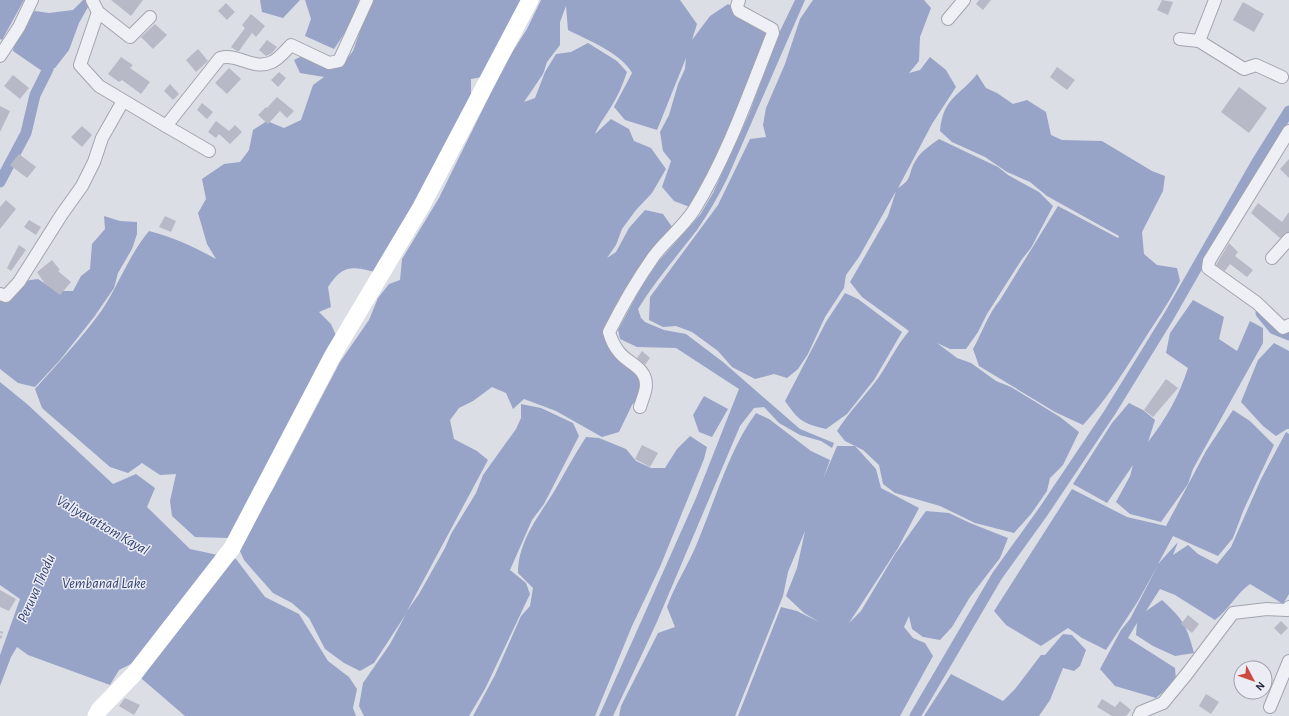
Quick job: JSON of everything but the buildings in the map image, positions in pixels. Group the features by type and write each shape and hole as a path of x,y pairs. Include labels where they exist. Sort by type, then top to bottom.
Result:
{"street":[{"path":"0,56 19,27 32,0"},
{"path":"166,126 220,58 228,56 261,66 274,62 291,45 329,63 339,61 367,0"},
{"path":"96,716 98,710 134,674 227,554 277,463 333,355 421,207 530,0"},
{"path":"640,406 646,387 646,380 640,370 619,353 612,341 610,332 638,279 655,255 692,212 701,198 736,128 754,86 773,33 772,29 739,11 736,6 738,0"},
{"path":"948,19 964,0"},
{"path":"1199,41 1215,0"},
{"path":"150,17 130,37 94,4 80,66 99,86 209,151"},
{"path":"1180,39 1199,41 1244,68 1256,65 1282,77"},
{"path":"0,294 6,296 19,282 62,214 82,186 94,162 102,138 123,101"},
{"path":"1289,131 1209,261 1208,268 1257,303 1283,328 1289,325"},
{"path":"1272,258 1289,239"},
{"path":"1139,716 1141,712 1163,703 1233,613 1267,609 1288,610 1289,607"},
{"path":"1270,706 1289,661"}],"path":[{"path":"0,632 3,633 0,639"}],"water":[{"path":"0,0 24,0 2,40 0,39"},
{"path":"83,0 92,0 79,23 69,50 55,68 42,71 13,51 14,45 21,30 35,11 49,13 73,10"},
{"path":"260,0 300,0 283,18 262,12"},
{"path":"305,0 359,0 352,22 334,49 305,36 311,19"},
{"path":"371,0 522,0 483,77 471,79 471,95 415,207 375,272 353,268 348,269 338,275 328,287 331,307 319,312 331,324 338,340 244,517 228,538 195,537 172,516 170,501 176,474 160,475 142,463 128,473 110,467 42,408 35,389 102,310 130,260 149,231 166,236 200,250 216,259 207,244 198,213 206,199 202,179 224,164 240,162 249,150 253,130 267,121 284,128 301,120 313,85 324,77 300,73 294,60 308,53 343,64 353,51"},
{"path":"541,0 680,0 697,24 692,40 710,16 728,4 772,32 695,209 674,201 662,187 671,161 663,151 660,132 669,115 678,84 685,69 686,58 657,130 625,120 614,107 632,73 620,59 612,53 568,30 566,6 560,22 560,45 547,62 543,74 524,102 535,98 545,72 556,54 571,52 588,43 617,61 627,72 616,99 595,134 611,119 629,129 634,141 651,148 666,169 652,193 636,210 622,229 616,245 607,258 616,252 629,228 645,210 663,214 675,231 635,275 619,300 613,313 609,328 626,353 646,388 632,405 619,432 602,437 556,411 524,399 513,409 506,393 492,387 473,401 459,408 450,420 454,439 477,451 488,460 407,611 419,594 445,548 451,534 476,493 483,475 516,429 521,418 521,404 541,408 573,423 579,436 544,504 532,520 510,570 526,583 530,594 485,689 469,716 364,716 359,706 363,683 390,644 406,614 374,663 360,671 344,663 325,649 309,618 292,603 273,593 244,560 239,549 273,489 340,362 369,320 378,298 389,284 400,280 402,259 439,198 507,60 527,29"},
{"path":"795,0 805,0 727,179 697,230 638,309 641,318 645,322 664,330 686,334 723,362 800,429 834,443 832,448 821,441 800,435 779,423 764,407 754,408 740,426 656,624 613,716 599,716 696,498 739,389 676,348 637,347 620,339 618,330 640,289 658,262 700,215 713,193 749,114 780,31"},
{"path":"813,0 924,0 931,8 920,37 919,61 909,73 920,70 930,57 946,70 956,87 932,124 898,188 908,178 918,157 926,148 939,139 998,167 1008,175 1039,192 1053,206 1031,248 1022,259 987,314 978,332 966,349 950,349 937,343 957,358 971,363 996,381 1011,387 1060,417 1079,432 1063,465 1050,478 1047,491 1031,514 1014,533 975,523 940,506 895,493 883,484 879,465 863,450 845,441 837,431 879,377 909,331 862,297 850,282 888,216 896,191 859,257 846,275 844,288 825,317 808,354 798,369 787,378 774,374 755,379 732,367 718,351 692,332 676,326 663,327 649,320 650,297 718,205 750,139 766,137 763,125 766,108 785,64 800,19"},
{"path":"977,74 986,88 997,93 1013,104 1027,100 1046,112 1051,135 1062,140 1102,141 1152,171 1165,176 1163,191 1142,232 1144,254 1157,265 1177,268 1180,281 1167,305 1107,396 1083,425 1055,412 979,366 973,349 992,311 1058,206 1118,238 1119,236 1047,196 1030,182 1007,172 985,157 952,142 940,131 945,111 949,104"},
{"path":"104,216 120,221 137,222 137,234 132,249 118,273 114,288 94,317 60,360 35,387 18,383 0,369 0,290 14,296 23,281 38,279 56,291 73,291 81,276 90,269 92,244 105,229"},
{"path":"845,293 858,299 902,332 874,380 847,414 826,429 806,423 794,413 785,401 826,322"},
{"path":"1193,300 1224,317 1219,339 1237,351 1250,321 1263,328 1263,343 1193,469 1188,484 1161,522 1130,514 1116,502 1130,476 1133,465 1107,503 1073,484 1112,423 1129,403 1143,410 1155,420 1148,442 1161,425 1176,398 1188,368 1166,353 1170,333"},
{"path":"1274,343 1289,351 1289,429 1276,436 1263,426 1241,402 1258,360"},
{"name":"Vembanad Lake","path":"0,382 27,404 113,484 136,474 155,488 147,507 190,549 236,559 265,597 299,614 328,661 349,677 357,689 353,708 356,716 185,716 142,679 133,663 119,670 110,685 28,655 17,647 11,657 0,686 0,655 20,599 0,585"},
{"path":"704,396 728,409 712,437 699,432 693,415"},
{"path":"1233,410 1250,421 1274,445 1244,509 1233,538 1218,556 1173,536 1158,564 1178,542 1173,555 1188,545 1198,554 1217,564 1231,547 1261,479 1286,432 1289,434 1289,594 1283,604 1250,584 1215,620 1175,595 1160,589 1146,611 1162,600 1180,618 1189,636 1194,653 1175,656 1153,646 1136,635 1137,623 1128,638 1175,668 1176,681 1156,698 1115,686 1100,669 1121,630 1130,619 1158,565 1138,601 1106,650 1082,638 1068,628 1041,646 1006,625 994,611 1072,489 1127,517 1166,526 1206,451"},
{"path":"756,413 769,419 811,451 830,460 823,479 837,446 855,446 876,469 881,488 919,508 898,548 849,623 861,611 895,554 926,511 949,513 1008,538 1000,558 970,597 952,627 940,640 923,637 912,629 909,616 904,627 913,638 925,643 933,656 900,716 738,716 781,607 797,611 819,622 804,613 786,596 797,568 805,531 788,572 783,596 735,716 619,716 621,706 658,633 675,627 667,607 694,549 738,442"},
{"path":"690,436 707,447 704,459 660,567 632,626 595,716 473,716 495,675 521,616 530,606 533,588 518,573 519,561 525,540 530,529 586,437 599,438 626,449 636,461 651,468 665,468 677,449"},
{"path":"1063,634 1072,635 1086,650 1080,666 1074,671 1063,668 1050,700 1039,716 924,716 951,674 1003,701 1015,689 1041,655 1045,655"}],"waterway":[{"path":"0,182 26,133 35,95 48,69"},
{"path":"915,716 997,576 1043,512 1110,412 1169,316 1257,162 1289,111"},
{"path":"1261,313 1274,329 1289,335"}],"water label":[{"name":"Valiyavattom Kayal","path":"103,525"},
{"name":"Peruva Thodu","path":"36,588"}]}
